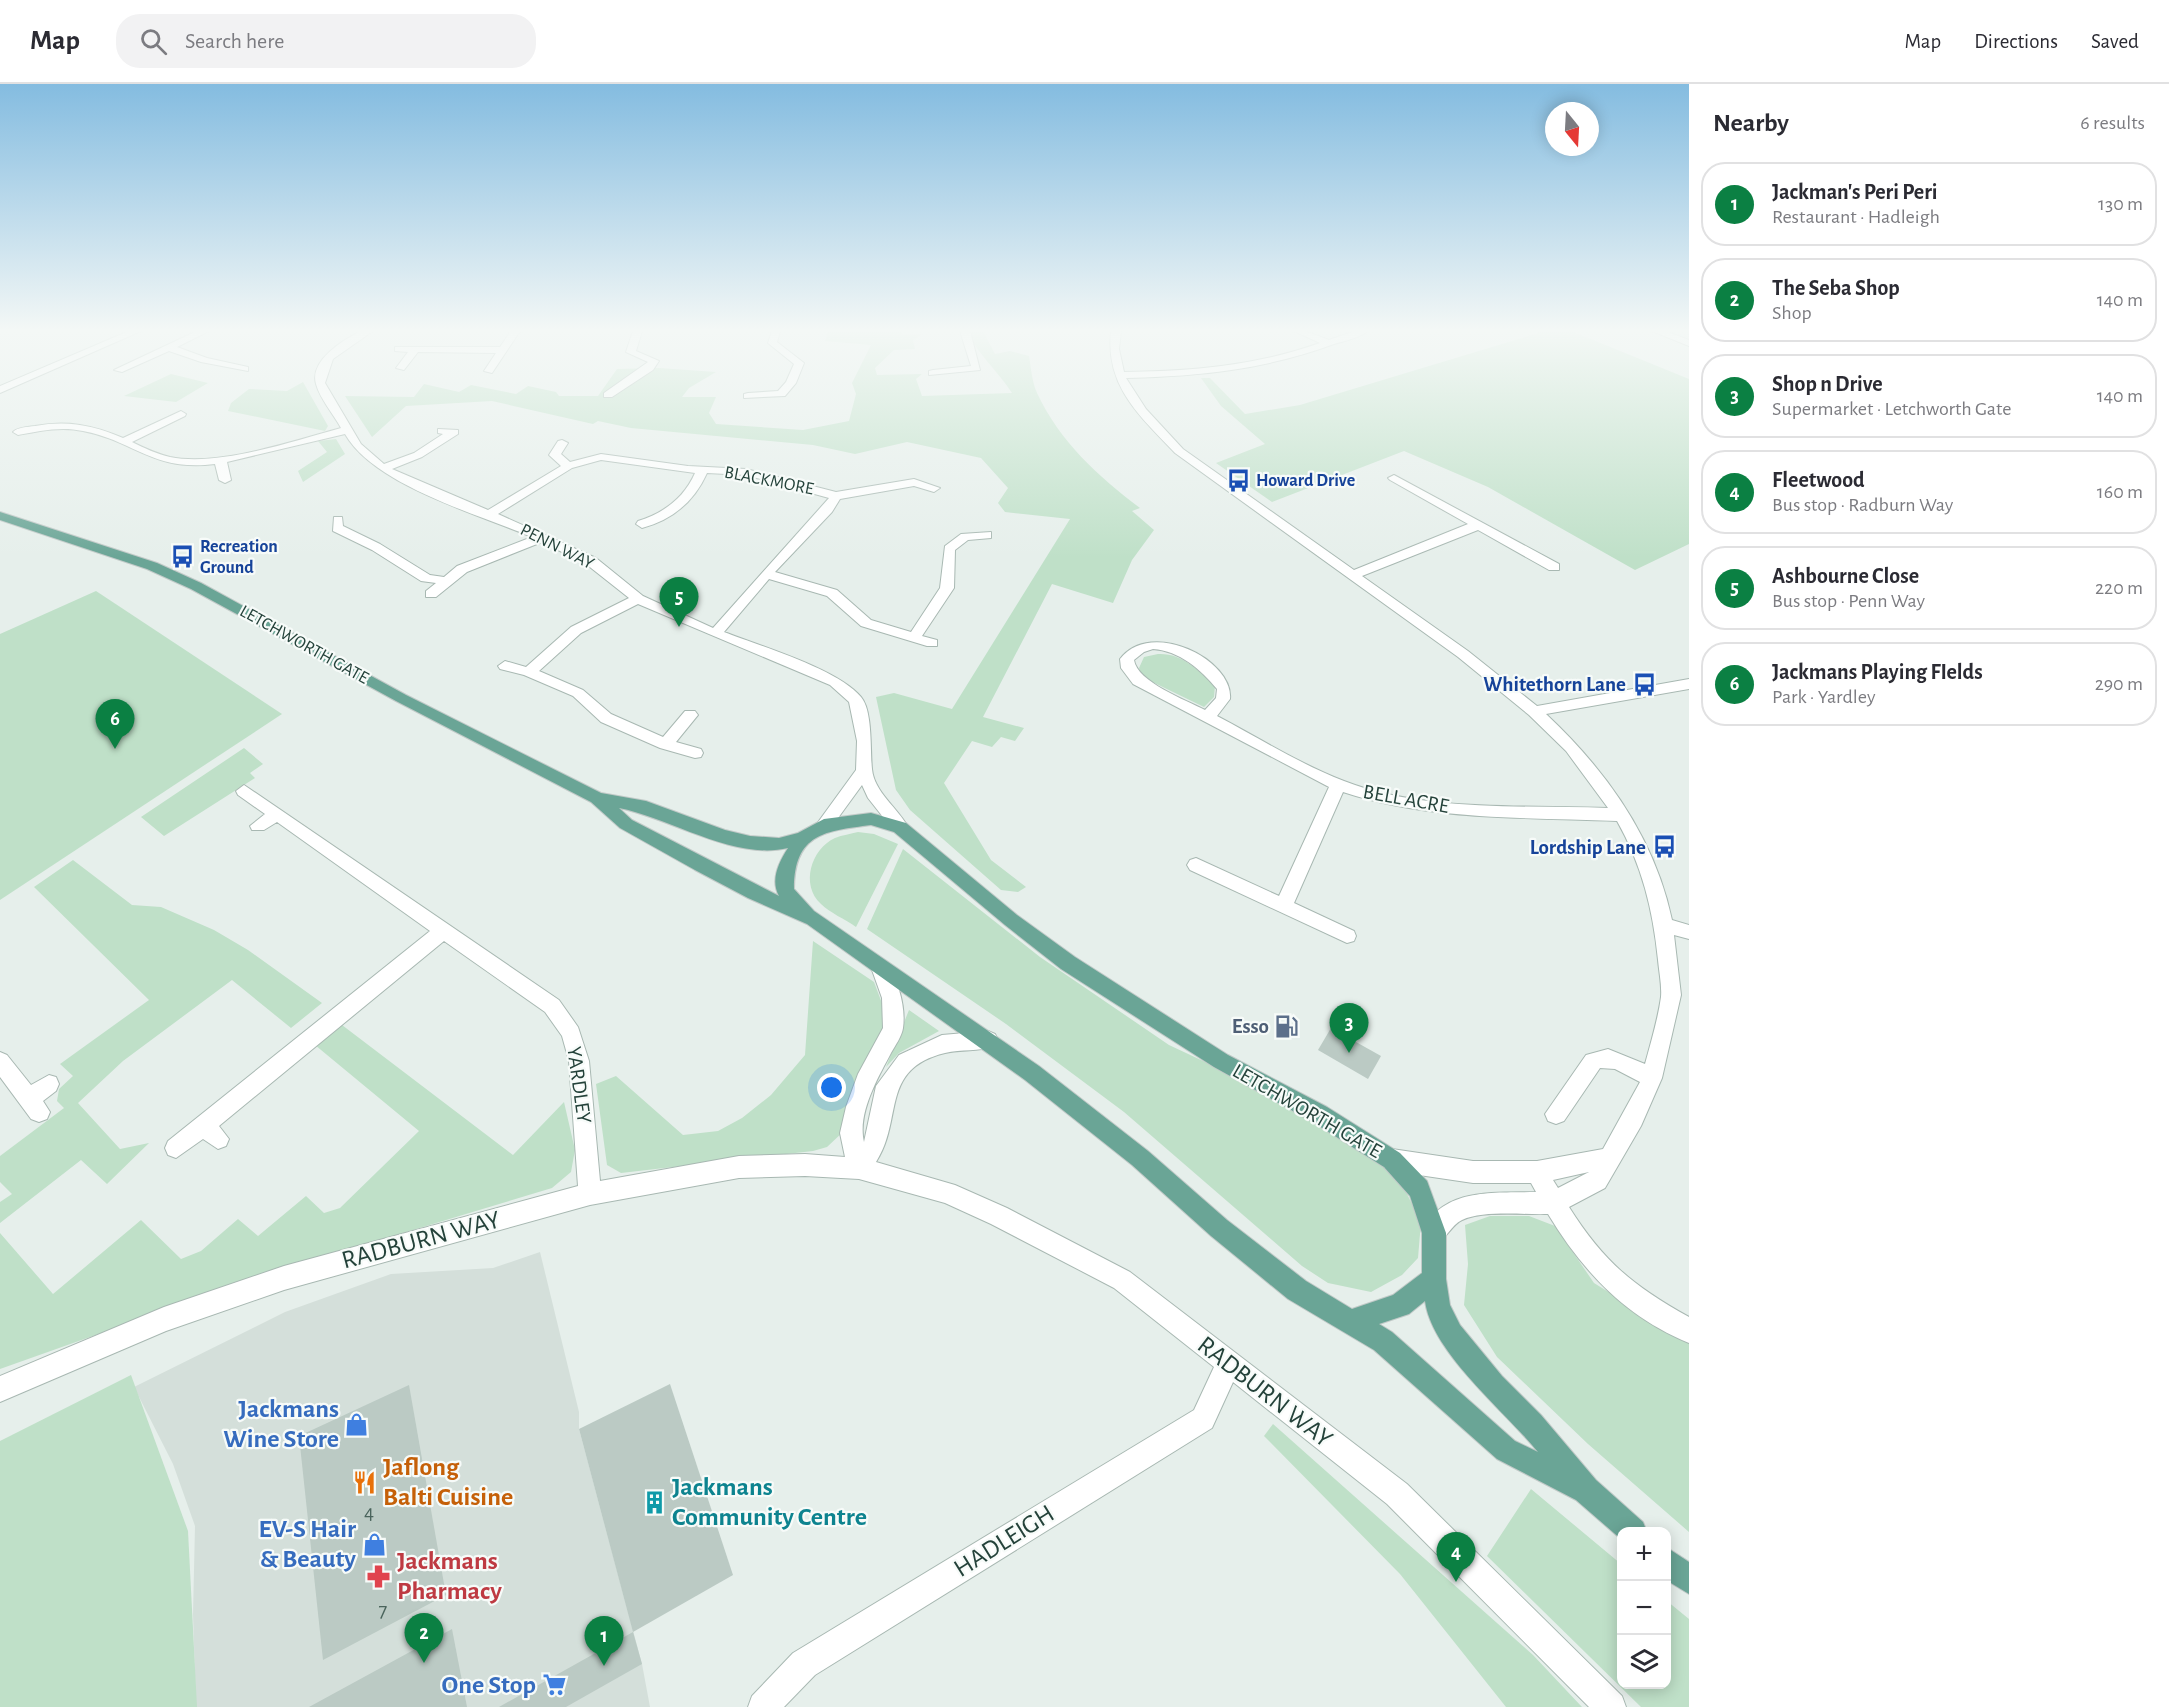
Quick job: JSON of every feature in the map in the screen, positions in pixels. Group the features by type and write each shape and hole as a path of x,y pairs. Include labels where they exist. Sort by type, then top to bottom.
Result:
{"main road":[{"name":"LETCHWORTH GATE","path":"0,516 153,566 196,586 485,742 597,798 626,824 754,893 813,919"},
{"name":"LETCHWORTH GATE","path":"597,798 646,807 722,836 750,842 779,844 803,838 824,825 871,819 900,827 1011,920 1068,963 1221,1061 1318,1114 1392,1160 1419,1189 1434,1233 1434,1279 1438,1307 1451,1334 1493,1385 1532,1424 1586,1490"},
{"name":"LETCHWORTH GATE","path":"803,838 785,867 785,891 813,919 882,970 988,1040 1140,1158 1219,1228 1297,1290 1353,1321 1383,1341 1506,1450 1586,1490"},
{"path":"1353,1321 1400,1305 1434,1279"},
{"path":"1586,1490 1627,1527"},
{"path":"1671,1565 1689,1580"}],"street":[{"name":"PENN WAY","path":"333,407 357,446 399,478 543,537 591,561 638,598 835,682 856,700 865,741 864,771 885,812 900,827"},
{"path":"1141,407 1179,450 1489,673 1534,711 1572,747 1622,815 1638,843 1657,891 1664,925 1671,995 1652,1078 1633,1119 1597,1180 1553,1203 1490,1204 1455,1210 1434,1233"},
{"path":"123,442 164,418 181,414"},
{"path":"18,432 54,426 76,427 123,442 145,453 174,461 221,459 348,430"},
{"path":"383,468 418,455 454,432 442,431"},
{"path":"562,443 555,455 568,466"},
{"name":"BLACKMORE","path":"489,514 525,490 568,466 601,458 702,471 746,472 836,496 914,482 934,488"},
{"path":"221,459 221,470 225,480"},
{"name":"BLACKMORE","path":"642,524 672,511 694,488 702,471"},
{"path":"1394,478 1554,567"},
{"name":"BLACKMORE","path":"716,633 766,574 828,509 836,496"},
{"path":"338,520 337,528 376,547 426,578 446,580"},
{"path":"1352,576 1478,525"},
{"path":"915,636 947,588 949,549 965,537 987,535"},
{"path":"431,594 446,580 480,561 505,554 543,537"},
{"path":"766,574 821,588 832,593 866,623 932,643"},
{"path":"529,672 576,630 638,598"},
{"name":"BELL ACRE","path":"1208,717 1223,699 1224,688 1190,655 1184,651 1155,645 1136,650 1127,659 1128,668 1138,681 1338,785 1376,797 1438,807 1622,815"},
{"path":"505,666 529,672 578,693 606,718 666,744 695,753"},
{"path":"1534,711 1689,684"},
{"path":"666,744 690,715"},
{"path":"824,825 864,771"},
{"path":"1284,906 1338,785"},
{"name":"YARDLEY","path":"244,791 552,1006 567,1026 579,1061 590,1194"},
{"path":"258,826 277,814"},
{"path":"1196,865 1347,936"},
{"path":"1664,925 1689,932"},
{"path":"176,1148 211,1132 444,930"},
{"path":"859,1168 851,1133 857,1107 865,1081 893,1029 892,998 882,970"},
{"path":"859,1168 877,1141 886,1086 906,1060 942,1044 988,1040"},
{"path":"1556,1114 1593,1061 1602,1056 1652,1078"},
{"path":"0,1061 34,1105 49,1084"},
{"path":"1392,1160 1473,1172 1537,1172 1609,1158"},
{"name":"RADBURN WAY","path":"0,1389 164,1319 284,1278 590,1194 739,1167 805,1165 859,1168 947,1192 999,1216 1112,1275 1397,1494 1611,1707"},
{"path":"1537,1172 1553,1203 1603,1270 1623,1291 1689,1331"},
{"name":"HADLEIGH","path":"763,1707 804,1664 1203,1419 1229,1364"}],"shaded area":[{"path":"540,1252 579,1412 579,1429 642,1664 650,1707 196,1707 193,1614 195,1526 173,1464 134,1387 285,1312 391,1274 493,1268"}],"green space":[{"path":"230,407 317,407 328,426 325,431 228,411"},
{"path":"352,407 405,407 372,437"},
{"path":"517,407 712,407 709,413 716,424 803,430 849,421 853,407 1044,407 1081,457 1140,508 1132,511 1154,530 1132,560 1113,603 1052,584 983,717 1024,728 1015,741 1001,737 992,747 972,741 944,783 991,860 1026,887 1018,892 1001,890 910,810 896,790 876,697 894,693 952,709 1070,519 1005,512 998,503 1008,488 981,458 907,442 855,454 813,445 631,428 598,421 593,424"},
{"path":"1222,407 1238,407 1245,414 1289,407 1689,407 1689,544 1635,570 1488,487 1404,451 1272,502 1216,463 1265,444"},
{"path":"336,439 345,454 303,482 298,471 327,452 318,441"},
{"path":"96,591 282,714 0,900 0,634"},
{"path":"1158,654 1175,656 1196,669 1215,686 1214,697 1204,707 1142,677 1139,668 1144,657"},
{"path":"244,748 263,764 250,773 255,778 164,836 141,817"},
{"path":"858,832 874,834 898,844 856,927 821,904 811,887 810,878 814,859 827,843 838,837"},
{"path":"903,849 1040,957 1169,1045 1250,1083 1376,1157 1403,1186 1421,1222 1418,1258 1402,1275 1371,1292 1328,1283 1302,1266 1124,1112 1006,1024 867,929"},
{"path":"73,860 132,905 161,907 214,930 248,950 322,1003 291,1028 232,980 123,1061 78,1103 120,1149 149,1143 107,1184 81,1160 0,1223 0,1202 12,1194 0,1182 0,1156 64,1108 57,1101 59,1089 73,1076 60,1064 149,1000 34,887"},
{"path":"813,941 874,982 883,1006 885,1032 853,1086 843,1132 827,1147 813,1151 621,1173 607,1165 596,1084 616,1076 683,1135 718,1131 742,1118 771,1095 805,1055"},
{"path":"909,1010 939,1031 899,1053 886,1067"},
{"path":"342,1025 513,1155 564,1102 575,1150 571,1172 552,1188 267,1274 0,1369 0,1233 53,1294 141,1220 181,1259 201,1251 238,1219 258,1236 306,1196 324,1213 340,1208 419,1131 315,1045"},
{"path":"1490,1216 1529,1216 1555,1226 1594,1283 1689,1342 1689,1532 1588,1444 1497,1357 1464,1305 1468,1264 1465,1225"},
{"path":"131,1375 188,1531 197,1707 0,1707 0,1441"},
{"path":"1273,1424 1533,1655 1582,1707 1506,1707 1400,1574 1264,1436"},
{"path":"1531,1489 1617,1561 1617,1683 1487,1556"},
{"path":"1671,1604 1689,1619 1689,1707 1641,1707 1623,1689 1671,1689"}],"building":[{"path":"1331,1028 1381,1056 1368,1079 1318,1050"},
{"name":"Jackmans Community Centre","path":"670,1384 733,1575 633,1632 579,1429"},
{"path":"409,1385 446,1595 323,1660 299,1436"},
{"path":"452,1629 467,1707 309,1707"},
{"path":"633,1632 642,1664 566,1707 499,1707"}],"place":[{"name":"Howard Drive","path":"1238,481"},
{"name":"Recreation Ground","path":"182,557"},
{"name":"Ashbourne Close","path":"679,627"},
{"name":"Whitethorn Lane","path":"1644,684"},
{"name":"Jackmans Playing FIelds","path":"115,749"},
{"name":"Lordship Lane","path":"1664,847"},
{"name":"Esso","path":"1287,1026"},
{"name":"Shop n Drive","path":"1349,1053"},
{"name":"Jackmans Wine Store","path":"357,1424"},
{"name":"Jaflong Balti Cuisine","path":"365,1482"},
{"name":"Jackmans Community Centre","path":"654,1502"},
{"name":"EV-S Hair & Beauty","path":"374,1544"},
{"name":"Jackmans Pharmacy","path":"379,1576"},
{"name":"Fleetwood","path":"1456,1582"},
{"name":"The Seba Shop","path":"424,1663"},
{"name":"Jackman's Peri Peri","path":"604,1666"},
{"name":"One Stop","path":"554,1685"}]}
